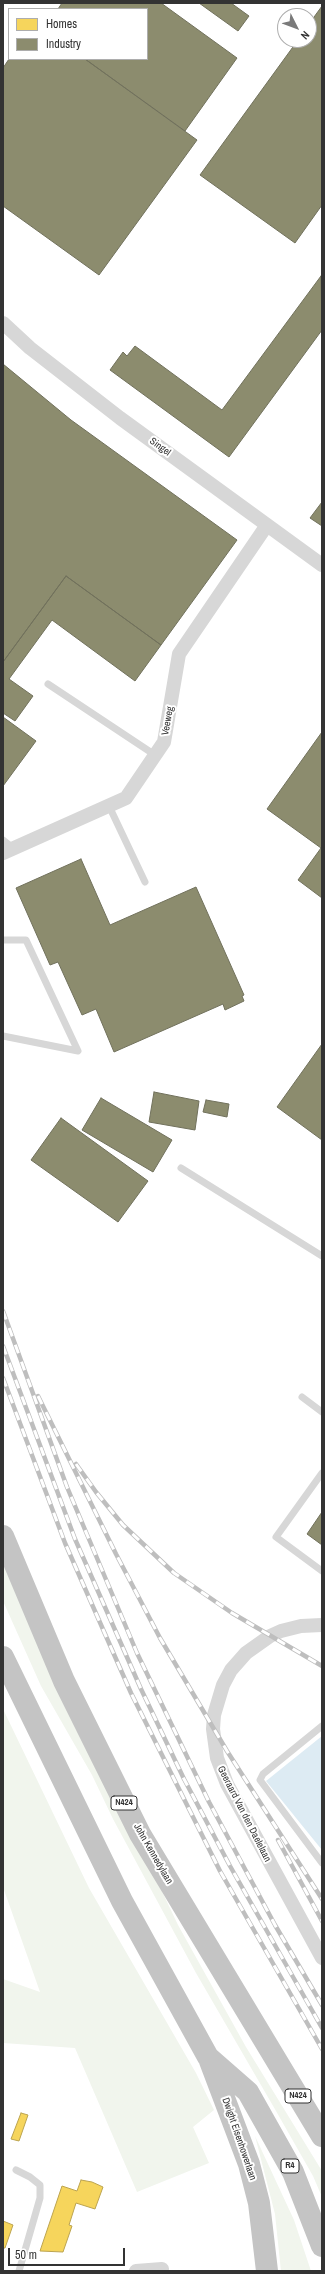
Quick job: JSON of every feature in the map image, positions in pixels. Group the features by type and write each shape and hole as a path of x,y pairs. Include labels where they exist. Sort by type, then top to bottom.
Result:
{"highway":[{"name":"John Kennedylaan","path":"3,1536 64,1681 140,1834 322,2136"},
{"path":"3,1656 122,1901 208,2058"},
{"name":"R4","path":"208,2058 248,2092 293,2172 322,2246"},
{"name":"Dwight Eisenhowerlaan","path":"208,2058 249,2164 259,2203 267,2271"}],"street":[{"name":"Singel","path":"3,323 30,348 120,418 322,565"},
{"name":"Veeweg","path":"6,847 126,798 164,742 179,654 267,525"},
{"name":"Geeraard Van den Daelelaan","path":"322,1625 301,1626 281,1631 257,1645 240,1659 223,1685 218,1699 214,1715 213,1737 217,1758 227,1784 322,1958"},
{"path":"136,2271 162,2269"}],"lane":[{"path":"48,684 155,755"},
{"path":"109,806 145,882"},
{"path":"3,940 26,940 78,1051 3,1036"},
{"path":"181,1168 322,1256"},
{"path":"302,1397 322,1412"},
{"path":"322,1473 276,1537 322,1571"},
{"path":"322,1726 263,1774 260,1780 322,1863"},
{"path":"16,2170 30,2177 40,2185 40,2198 19,2271"}],"shaded area":[{"path":"3,1557 178,1925 246,2047 322,2171 322,2197 313,2176 196,1973 113,1819 92,1775 41,1686 3,1601"},
{"path":"3,1709 89,1888 196,2073 214,2110 193,2127 209,2163 137,2192 75,2048 3,2043 3,1979 40,1992 3,1887"},
{"path":"322,1736 322,1850 266,1781"},
{"path":"255,2136 294,2220 311,2271 281,2271 275,2214"}],"building: Homes":[{"path":"21,2113 28,2115 19,2141 11,2139"},
{"path":"81,2180 92,2182 103,2187 95,2209 76,2203 69,2225 72,2226 63,2252 40,2251 62,2186 77,2191"},
{"path":"3,2221 13,2225 5,2248 3,2248"}],"building: Industry":[{"path":"62,3 161,3 237,58 185,131 86,60 148,60 148,8 59,8"},
{"path":"199,3 231,3 249,16 238,31"},
{"path":"322,6 322,205 295,243 200,175 292,48 317,48 317,13"},
{"path":"8,60 86,60 197,140 99,275 3,206 3,68"},
{"path":"321,276 322,330 229,457 110,370 123,352 127,356 135,346 222,410"},
{"path":"3,364 71,420 237,540 161,645 66,576 3,662"},
{"path":"322,502 322,526 310,518"},
{"path":"66,576 161,645 135,681 52,620 9,679 33,696 15,721 3,713 3,662"},
{"path":"3,717 36,741 3,786"},
{"path":"322,732 322,898 298,880 321,848 267,809"},
{"path":"81,859 110,925 196,887 244,995 242,996 244,1001 225,1010 223,1004 114,1052 96,1009 82,1015 58,962 50,965 16,888"},
{"path":"322,1044 322,1140 277,1107"},
{"path":"154,1092 199,1101 195,1130 149,1122"},
{"path":"101,1098 172,1140 153,1172 82,1130"},
{"path":"206,1100 229,1104 227,1117 203,1112"},
{"path":"61,1118 148,1181 118,1222 31,1160"},
{"path":"322,1512 322,1545 307,1534"}],"railway":[{"path":"3,1311 67,1487 137,1653 209,1802 275,1925 322,2005"},
{"path":"3,1346 75,1539 141,1689 184,1779 230,1866 322,2028"},
{"path":"3,1378 65,1543 131,1693 220,1871 322,2049"},
{"path":"38,1396 116,1554 160,1638 227,1751 322,1899"},
{"path":"76,1464 96,1492 123,1525 174,1573 232,1613 322,1666"},
{"path":"278,1840 322,1921"}]}
